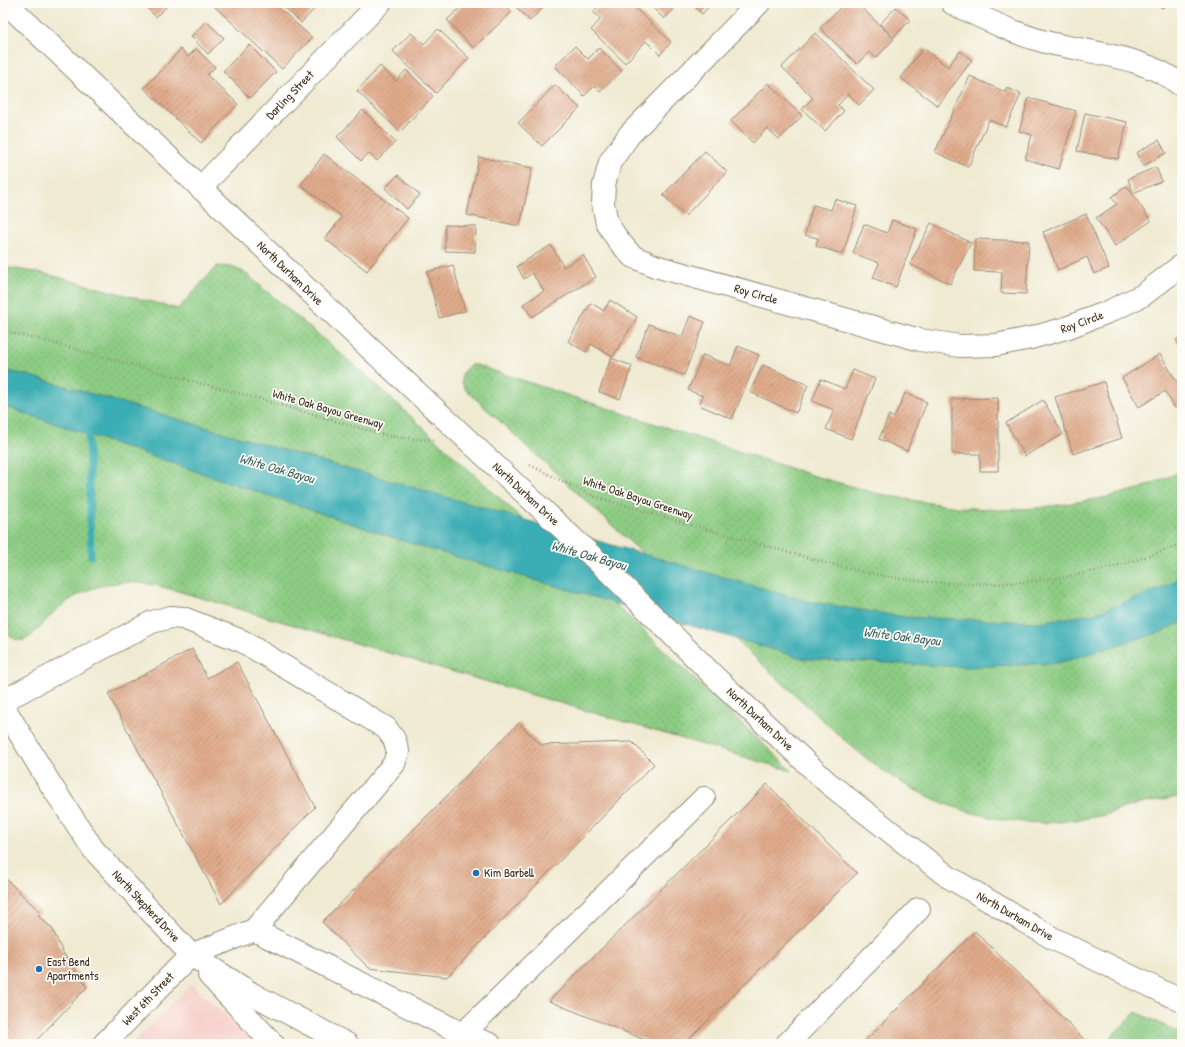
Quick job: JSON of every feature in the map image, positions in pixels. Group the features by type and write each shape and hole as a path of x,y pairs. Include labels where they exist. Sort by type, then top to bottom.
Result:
{"main road":[{"name":"North Durham Drive","path":"6,3 362,341 609,572 717,679 828,783 947,876 1054,939 1182,1001"},
{"name":"Darling Street","path":"200,188 380,3"},
{"name":"Roy Circle","path":"759,3 630,134 610,162 604,185 603,203 607,223 618,240 632,256 655,266 920,340 960,346 996,345 1031,338 1066,328 1108,312 1144,295 1182,265"},
{"path":"952,3 1007,29 1042,41 1142,64 1172,77 1182,86"},
{"path":"3,700 152,622 171,617 183,618 242,641 386,728 394,739 398,751 394,764 254,930 191,955 273,1044"},
{"name":"North Shepherd Drive","path":"3,706 92,849 191,955 254,995 347,1044"},
{"path":"463,1034 704,798"},
{"path":"787,1044 919,909"},
{"path":"254,930 463,1034 490,1044"},
{"name":"West 6th Street","path":"104,1044 191,955"}],"path":[{"name":"White Oak Bayou Greenway","path":"3,331 253,397 384,435 440,441"},
{"name":"White Oak Bayou Greenway","path":"528,464 599,498 842,567 898,578 974,584 1050,579 1103,569 1138,559 1182,543"},
{"path":"1174,1044 1182,1037"}],"shaded area":[{"path":"191,984 257,1044 132,1044"}],"green space":[{"path":"217,266 231,267 244,272 367,376 644,631 792,771 174,590 149,584 128,582 115,583 92,589 60,607 27,639 17,640 11,636 3,625 3,267 42,273 178,309"},
{"path":"476,365 811,475 875,493 917,501 958,507 1000,510 1037,508 1108,497 1142,488 1182,471 1182,796 1131,806 1108,814 1090,818 1037,823 1014,821 968,812 925,795 904,784 874,764 842,738 466,390 462,383 462,376 467,367"},
{"path":"1136,1012 1182,1034 1182,1044 1104,1044"}],"water":[{"name":"White Oak Bayou","path":"3,370 27,375 806,601 904,617 1038,622 1094,614 1167,586 1182,576 1182,622 1164,631 1058,663 966,667 805,659 409,543 3,406"}],"building":[{"path":"142,3 170,3 156,17"},
{"path":"211,3 274,3 312,38 282,69"},
{"path":"280,3 320,3 301,23"},
{"path":"465,3 504,3 512,12 473,48 447,20"},
{"path":"512,3 547,3 530,21"},
{"path":"601,3 630,3 671,42 660,55 646,41 625,63 591,30 601,19 593,12"},
{"path":"648,3 679,3 664,19"},
{"path":"691,3 712,3 702,14"},
{"path":"845,3 857,3 894,39 876,58 869,52 857,64 820,28"},
{"path":"1155,3 1167,3 1163,8"},
{"path":"896,7 910,20 894,37 880,24"},
{"path":"206,21 224,38 208,54 191,37"},
{"path":"438,29 469,58 436,93 393,51 411,33 424,44"},
{"path":"815,33 874,90 859,105 848,94 838,105 844,111 825,131 802,109 813,98 782,67"},
{"path":"249,45 276,72 250,98 223,71"},
{"path":"575,46 588,59 599,48 622,71 600,92 595,86 584,96 555,66"},
{"path":"923,48 948,67 960,51 972,60 938,106 901,78"},
{"path":"181,49 188,57 196,49 215,67 207,75 238,104 201,143 144,88"},
{"path":"380,66 396,81 406,70 433,96 400,132 357,91"},
{"path":"970,76 1005,92 1007,88 1021,94 1006,127 989,120 968,167 935,152"},
{"path":"768,83 802,116 779,139 767,128 753,143 731,121"},
{"path":"555,85 580,108 542,146 518,123"},
{"path":"1029,98 1076,111 1059,169 1025,159 1032,135 1019,131"},
{"path":"363,110 395,142 377,161 369,153 361,161 337,137"},
{"path":"1085,113 1127,122 1118,159 1077,151"},
{"path":"1159,140 1166,153 1143,166 1136,153"},
{"path":"705,151 727,172 685,216 663,195"},
{"path":"324,154 408,218 367,271 325,239 342,217 301,185"},
{"path":"479,157 532,168 520,226 467,215"},
{"path":"1156,167 1162,181 1133,193 1128,179"},
{"path":"398,175 420,195 407,209 385,188"},
{"path":"1127,186 1151,221 1115,246 1096,218 1117,204 1111,197"},
{"path":"835,199 857,206 843,254 816,246 818,238 805,235 813,205 831,210"},
{"path":"1086,214 1109,268 1094,274 1087,257 1058,270 1043,232"},
{"path":"892,220 917,229 896,287 873,278 879,263 853,253 864,224 887,233"},
{"path":"931,223 971,243 950,284 910,264"},
{"path":"445,225 476,226 475,252 445,251"},
{"path":"975,239 1029,241 1026,294 1001,293 1002,272 974,271"},
{"path":"551,245 564,267 583,255 596,277 532,317 523,304 544,291 532,273 524,279 517,266"},
{"path":"453,265 465,311 439,318 427,272"},
{"path":"610,300 637,317 613,357 591,344 586,352 568,341 591,303 604,311"},
{"path":"690,316 705,322 684,375 636,357 649,324 682,337"},
{"path":"1182,336 1182,349 1176,340"},
{"path":"738,346 759,355 732,419 699,405 703,396 688,390 703,355 730,366"},
{"path":"1160,354 1182,390 1182,403 1175,408 1165,391 1139,407 1122,378"},
{"path":"611,358 632,366 620,399 599,392"},
{"path":"763,365 808,385 796,413 750,392"},
{"path":"853,370 875,379 851,439 826,429 834,410 812,401 821,379 845,389"},
{"path":"1104,382 1122,438 1073,454 1055,397"},
{"path":"905,393 927,402 907,451 879,439 889,415 894,418"},
{"path":"998,398 998,471 980,471 980,454 952,454 952,399"},
{"path":"1043,400 1063,434 1025,456 1006,423"},
{"path":"192,649 207,678 237,662 315,807 221,904 108,694"},
{"path":"519,723 541,745 632,742 654,764 447,977 369,968 322,922"},
{"path":"767,784 857,873 684,1044 655,1044 549,1001"},
{"path":"3,837 7,841 3,846"},
{"name":"East Bend Apartments","path":"3,876 41,913 38,916 52,928 62,951 87,987 33,1044 3,1044"},
{"path":"975,931 1088,1043 862,1044"}],"waterway":[{"path":"88,426 91,556"}],"place":[{"name":"Kim Barbell","path":"476,873"},
{"name":"East Bend Apartments","path":"39,969"}]}
